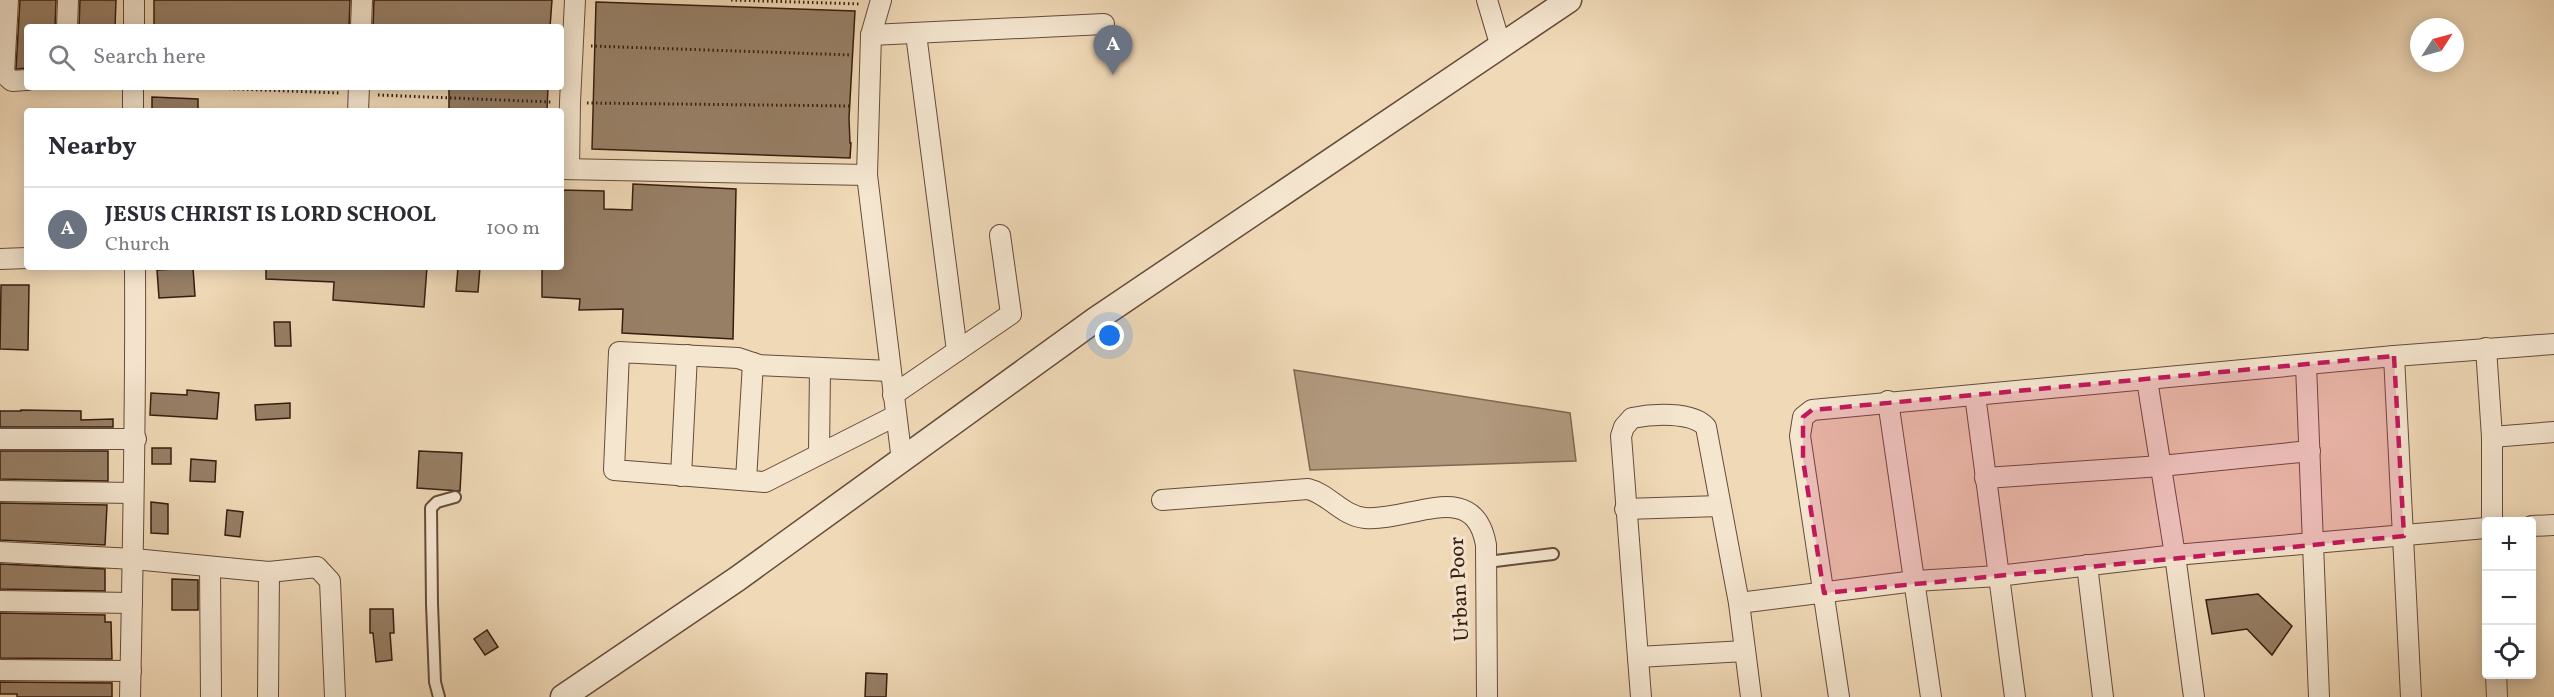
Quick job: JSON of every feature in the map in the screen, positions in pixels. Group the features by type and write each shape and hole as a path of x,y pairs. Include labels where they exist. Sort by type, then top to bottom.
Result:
{"street":[{"path":"8,0 4,74 12,81 24,80"},
{"path":"67,24 69,0"},
{"path":"134,0 134,24"},
{"path":"361,24 362,0"},
{"path":"575,0 565,169 867,175"},
{"path":"1487,0 1501,47"},
{"path":"569,695 737,579 1095,320 1569,0"},
{"path":"881,2 871,35 867,175 902,461"},
{"path":"871,35 1104,24"},
{"path":"916,34 957,351"},
{"path":"133,90 133,108"},
{"path":"893,395 1011,314 1000,235"},
{"path":"0,259 24,258"},
{"path":"130,697 134,559 135,270"},
{"path":"1839,697 1800,436 1803,417 1812,410 1888,401 2146,380 2486,348 2554,344"},
{"path":"2486,348 2492,437 2492,517"},
{"path":"890,371 753,363 738,358 619,352 614,470 765,482 896,416"},
{"path":"681,476 687,355"},
{"path":"2394,356 2411,697"},
{"path":"747,480 753,363"},
{"path":"2306,365 2319,697"},
{"path":"819,453 820,368"},
{"path":"2146,380 2175,555 2194,697"},
{"path":"1975,395 2015,697"},
{"path":"1888,401 1930,697"},
{"path":"1641,697 1621,436 1628,420 1638,417 1682,416 1697,419 1703,424 1709,441 1739,603 1751,697"},
{"path":"2492,437 2554,432"},
{"path":"0,439 135,439"},
{"path":"1985,478 2161,466 2310,451"},
{"name":"Urban Poor","path":"1162,500 1308,489 1318,492 1352,515 1367,518 1446,507 1461,508 1476,516 1483,530 1487,562 1487,697"},
{"path":"0,491 133,493"},
{"path":"1625,508 1720,506"},
{"path":"2536,526 2554,525"},
{"path":"1739,603 1915,581 1998,576 2175,555 2482,528"},
{"path":"0,552 134,559 269,572 317,567 330,581 334,697"},
{"path":"2087,565 2103,697"},
{"path":"210,567 212,697"},
{"path":"268,697 269,572"},
{"path":"0,601 132,603"},
{"path":"1638,657 1745,651"},
{"path":"0,670 131,671"},
{"path":"2496,679 2497,697"}],"lane":[{"path":"439,697 435,682 431,508 437,502 455,497"},
{"path":"1487,562 1552,554"}],"path":[{"path":"730,0 881,2"},
{"path":"573,46 872,56"},
{"path":"236,90 359,97 868,106"}],"highlighted area":[{"path":"2394,356 2404,536 1824,593 1803,460 1803,417 1812,410 1888,401"}],"shaded area":[{"path":"1294,370 1570,413 1576,461 1310,470"}],"building":[{"path":"20,0 56,0 55,24 24,24 24,68 16,69"},
{"path":"80,0 116,0 115,24 79,24"},
{"path":"154,0 350,0 349,24 154,24"},
{"path":"374,0 552,0 550,24 373,24"},
{"path":"596,2 855,11 849,118 850,158 592,149"},
{"path":"449,90 548,90 547,108 449,108"},
{"path":"152,97 198,99 198,108 152,108"},
{"path":"633,184 736,189 733,339 622,333 623,309 579,310 580,299 542,297 542,270 564,270 564,190 604,191 604,209 632,210"},
{"path":"157,270 193,270 195,296 159,298"},
{"path":"266,270 427,270 424,307 333,300 334,282 266,279"},
{"path":"458,270 480,270 478,292 456,291"},
{"path":"1,285 29,285 28,350 0,349"},
{"path":"274,322 290,322 291,346 275,346"},
{"path":"187,390 219,393 217,419 150,415 151,393 187,395"},
{"path":"290,403 290,418 256,420 255,405"},
{"path":"0,411 81,411 81,420 113,419 113,427 0,427"},
{"path":"152,448 171,448 171,464 152,464"},
{"path":"0,451 108,451 108,481 0,479"},
{"path":"419,451 462,453 460,491 417,488"},
{"path":"191,459 216,461 215,482 190,481"},
{"path":"151,502 168,504 168,534 151,533"},
{"path":"0,503 107,505 105,545 0,540"},
{"path":"227,510 243,512 240,537 225,535"},
{"path":"0,564 105,569 105,591 0,589"},
{"path":"172,579 198,580 198,610 172,610"},
{"path":"2258,594 2292,626 2272,655 2247,629 2212,634 2206,600"},
{"path":"370,609 393,609 394,633 390,633 392,660 376,662 373,633 370,633"},
{"path":"0,613 105,615 105,622 111,622 112,659 0,658"},
{"path":"487,630 498,647 485,655 474,639"},
{"path":"866,673 887,674 886,697 865,697"},
{"path":"0,682 112,683 112,697 17,697 17,694 0,694"}],"place":[{"name":"JESUS CHRIST IS LORD SCHOOL","path":"1113,75"}]}
